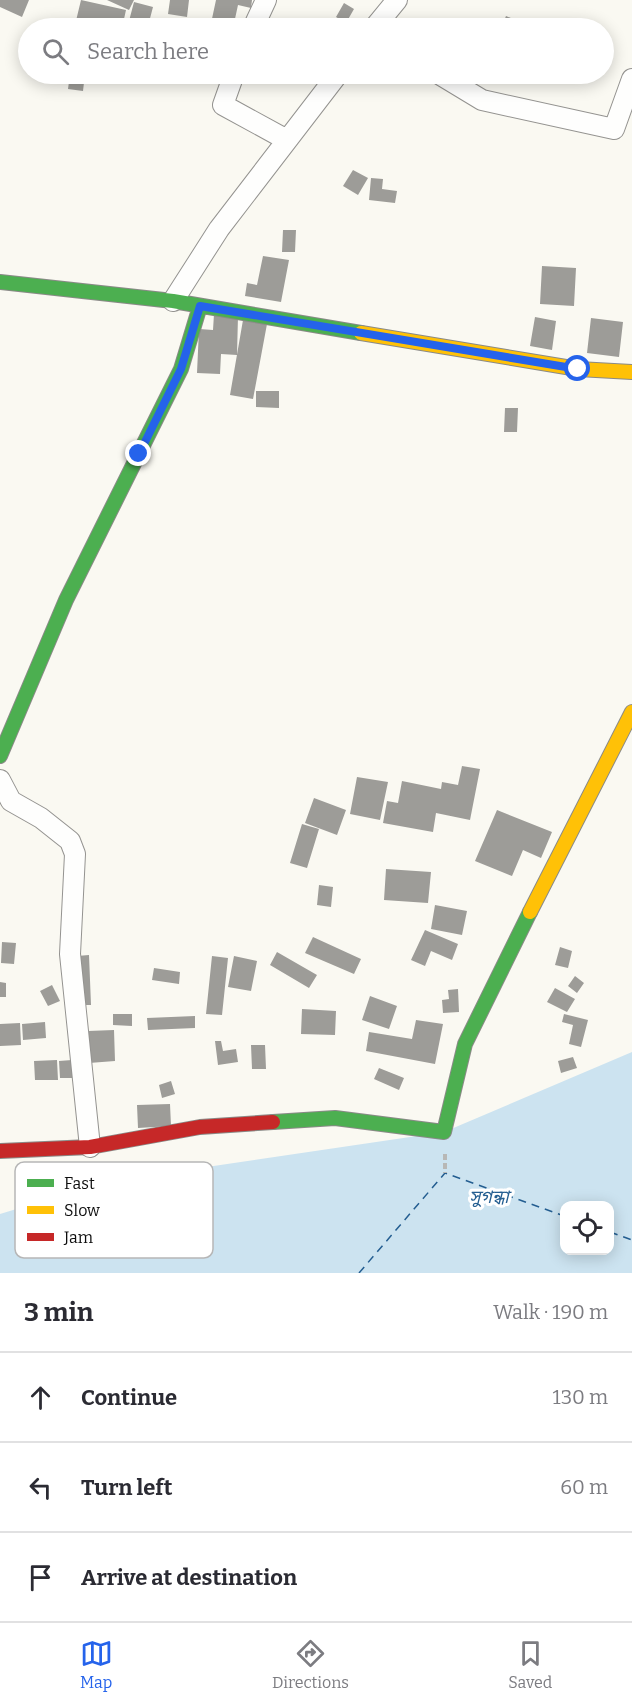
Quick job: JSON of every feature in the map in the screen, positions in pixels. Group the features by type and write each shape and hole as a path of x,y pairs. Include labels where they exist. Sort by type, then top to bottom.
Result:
{"street":[{"path":"258,18 266,0"},
{"path":"382,18 397,0"},
{"path":"456,84 482,100 614,129 632,79"},
{"path":"230,84 223,105 287,140"},
{"path":"173,301 219,229 330,84"},
{"path":"0,282 173,301 578,369 632,372"},
{"path":"0,756 66,600 181,369 200,306"},
{"path":"0,1151 90,1146 200,1127 335,1118 444,1132 465,1044 632,712"},
{"path":"0,780 11,801 41,818 70,841 75,854 70,954 90,1146"}],"water":[{"name":"সুগন্ধা","path":"632,1052 632,1273 0,1273 0,1214 15,1209 15,1258 213,1258 213,1166 444,1132"}],"building":[{"path":"0,0 29,0 22,17 0,7"},
{"path":"81,0 126,10 124,18 77,18"},
{"path":"107,0 134,0 129,10"},
{"path":"170,0 189,0 187,17 168,14"},
{"path":"216,0 252,0 251,8 238,5 235,18 212,18"},
{"path":"134,2 153,7 150,18 130,18"},
{"path":"344,3 354,9 349,18 336,17"},
{"path":"69,84 84,84 83,91 68,89"},
{"path":"353,170 368,178 358,195 343,186"},
{"path":"371,178 383,179 382,189 397,191 395,203 369,200"},
{"path":"283,230 296,230 295,252 282,252"},
{"path":"263,256 289,260 281,302 245,296 247,283 257,285"},
{"path":"542,266 576,268 574,306 540,304"},
{"path":"214,314 238,316 237,355 221,354 220,374 197,373 199,329 213,330"},
{"path":"535,317 556,321 552,350 530,346"},
{"path":"591,318 623,322 619,357 587,353"},
{"path":"243,320 267,324 253,399 230,395"},
{"path":"256,391 279,391 279,408 256,407"},
{"path":"505,408 518,408 517,432 504,432"},
{"path":"462,766 480,769 470,820 436,813 433,832 383,823 387,801 398,803 402,781 441,789 442,782 458,785"},
{"path":"357,777 388,782 380,820 350,814"},
{"path":"314,798 346,810 337,835 305,823"},
{"path":"497,810 552,832 541,858 523,850 512,876 475,861"},
{"path":"302,824 319,829 307,868 290,863"},
{"path":"386,869 431,872 428,903 384,900"},
{"path":"319,885 333,887 331,907 317,905"},
{"path":"435,905 467,911 462,935 431,929"},
{"path":"425,930 458,944 452,960 431,951 425,966 411,960"},
{"path":"313,937 361,959 354,974 305,953"},
{"path":"2,942 16,943 14,964 1,963"},
{"path":"560,947 572,951 568,968 555,965"},
{"path":"277,952 317,975 309,988 270,965"},
{"path":"89,955 91,1005 78,1005 77,956"},
{"path":"212,956 228,958 222,1015 206,1014"},
{"path":"234,956 257,961 251,991 228,987"},
{"path":"154,968 180,972 179,984 152,980"},
{"path":"575,976 584,983 577,993 568,986"},
{"path":"0,982 6,983 6,997 0,997"},
{"path":"52,985 60,1001 48,1006 40,991"},
{"path":"555,988 575,999 567,1012 547,1002"},
{"path":"458,989 459,1012 443,1013 442,1000 449,999 448,990"},
{"path":"370,996 397,1006 389,1029 362,1020"},
{"path":"302,1009 336,1011 335,1035 301,1034"},
{"path":"113,1014 132,1014 132,1026 113,1025"},
{"path":"564,1014 588,1020 581,1047 569,1044 573,1025 562,1022"},
{"path":"195,1016 195,1028 148,1030 147,1018"},
{"path":"416,1020 443,1024 435,1064 366,1051 369,1032 412,1039"},
{"path":"45,1022 46,1038 23,1040 22,1024"},
{"path":"20,1023 21,1045 0,1046 0,1024"},
{"path":"114,1030 115,1061 89,1063 88,1031"},
{"path":"215,1041 221,1041 223,1051 236,1049 238,1062 218,1065"},
{"path":"251,1045 265,1045 266,1069 252,1069"},
{"path":"573,1057 577,1068 561,1073 558,1061"},
{"path":"57,1060 58,1080 35,1080 34,1061"},
{"path":"72,1060 72,1078 60,1078 59,1061"},
{"path":"379,1068 404,1078 399,1090 374,1079"},
{"path":"171,1081 175,1094 162,1098 159,1085"},
{"path":"170,1104 171,1126 138,1128 137,1105"}],"ferry route":[{"path":"359,1273 445,1173 560,1215"},
{"path":"614,1233 632,1240"}],"traffic: fast":[{"path":"0,282 173,301 361,333"},
{"path":"0,756 66,600 181,369 200,306"},
{"path":"273,1122 335,1118 444,1132 465,1044 530,912"}],"traffic: slow":[{"path":"361,333 578,369 632,372"},
{"path":"530,912 632,712"}],"traffic: jam":[{"path":"0,1151 90,1147 200,1127 273,1122"}],"route":[{"path":"139,454 181,369 200,306 578,369"}]}
